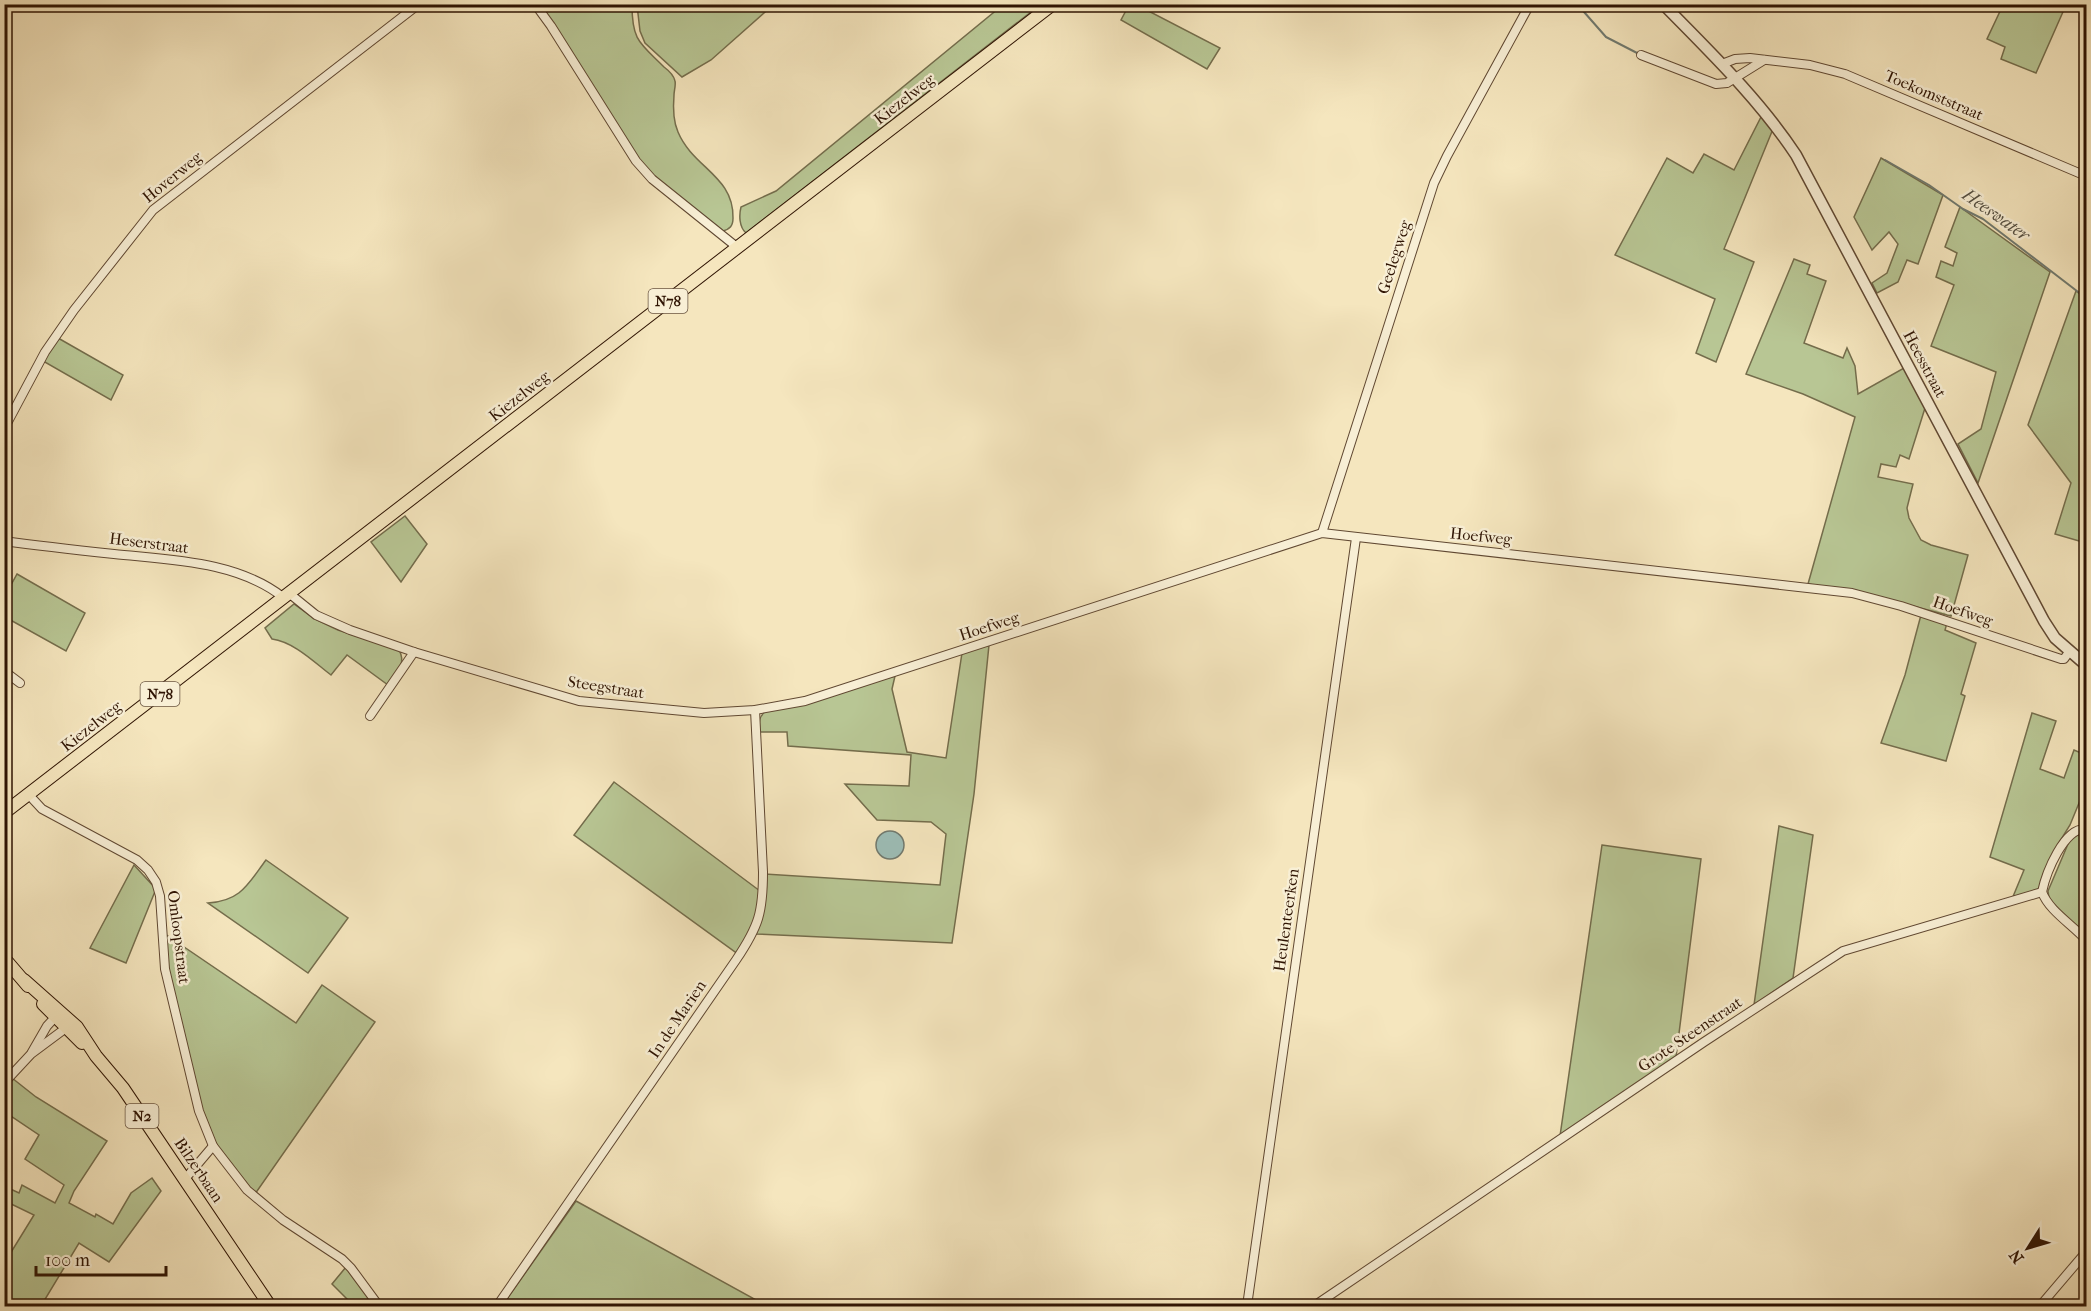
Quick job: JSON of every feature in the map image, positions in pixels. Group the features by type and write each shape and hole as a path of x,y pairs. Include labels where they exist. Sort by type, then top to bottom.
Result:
{"main road":[{"name":"Kiezelweg","path":"4,813 1053,4"},
{"name":"Bilzerbaan","path":"4,958 69,1025 123,1088 270,1306"}],"street":[{"name":"Hoverweg","path":"4,429 45,352 74,310 153,210 419,4"},
{"path":"535,4 636,161 652,179 738,248"},
{"name":"Geelegweg","path":"1322,533 1434,183 1530,4"},
{"name":"Heesstraat","path":"1663,4 1722,64 1776,124 1796,155 2044,621 2055,638 2086,665"},
{"path":"1641,55 1716,84 1727,83 1764,60"},
{"name":"Toekomststraat","path":"1722,64 1735,59 1750,58 1810,64 1845,74 2086,176"},
{"name":"Hoefweg","path":"897,672 1322,533 1852,593 1901,606 2061,659 2069,652"},
{"name":"Heulenteerken","path":"1247,1306 1356,538"},
{"name":"Heserstraat","path":"4,541 185,562 229,571 287,596"},
{"name":"Steegstraat","path":"287,596 316,615 350,630 414,652 579,701 704,713 755,710 805,701 897,672"},
{"path":"370,716 414,652"},
{"path":"4,671 20,683"},
{"name":"In de Marien","path":"497,1306 724,978 757,925 763,898 763,872 755,710"},
{"name":"Omloopstraat","path":"29,795 42,809 137,860 148,870 156,882 162,909 165,969 199,1111 213,1146 247,1190 283,1220 342,1259 379,1306"},
{"path":"2086,829 2080,828 2074,831 2063,843 2043,885 2042,892 2051,907 2086,940"},
{"name":"Grote Steenstraat","path":"1314,1306 1704,1042 1843,951 2042,892"},
{"path":"4,1083 31,1054 58,1014"},
{"path":"31,1054 69,1025"},
{"path":"185,1179 213,1146"},
{"path":"2040,1306 2086,1252"}],"green space":[{"path":"637,4 773,5 711,60 682,77 645,43 640,31"},
{"path":"1004,4 1040,5 746,233 740,221 741,207 776,191"},
{"path":"541,5 632,5 632,17 639,40 674,79 674,114 678,132 693,155 727,192 732,204 733,218 729,228 723,231 654,177 638,158"},
{"path":"1129,5 1137,5 1220,48 1207,69 1121,20"},
{"path":"2003,5 2066,5 2036,73 2001,59 2005,47 1987,39"},
{"path":"1761,117 1773,129 1724,249 1754,262 1716,362 1696,353 1715,299 1615,255 1667,158 1693,173 1704,154 1734,170"},
{"path":"1881,158 1943,195 1918,264 1907,260 1898,282 1877,293 1872,283 1887,273 1898,244 1889,232 1872,250 1854,217"},
{"path":"1960,207 2050,272 1978,483 1958,444 1981,429 1996,372 1931,346 1954,285 1936,277 1941,261 1953,266 1957,253 1945,247"},
{"path":"1794,259 1810,265 1807,274 1826,281 1804,343 1843,358 1847,348 1855,366 1858,394 1904,368 1925,408 1909,459 1900,455 1896,467 1881,464 1878,477 1913,484 1907,508 1909,518 1921,540 1968,555 1951,616 1874,596 1808,584 1855,417 1803,394 1746,374"},
{"path":"2076,291 2084,297 2086,291 2086,543 2055,534 2071,483 2028,425"},
{"path":"58,338 123,375 111,400 43,361"},
{"path":"405,516 427,544 401,582 371,542"},
{"path":"17,574 85,613 66,651 5,617 5,596"},
{"path":"294,604 315,619 338,630 399,650 401,664 388,685 347,655 331,675 296,648 272,639 265,628"},
{"path":"1921,615 1947,623 1945,630 1976,643 1961,694 1965,696 1946,761 1881,743 1905,675"},
{"path":"989,645 974,794 952,943 756,934 763,914 765,874 940,885 946,834 931,822 877,820 845,784 909,786 911,755 788,746 787,732 759,732 760,720 766,711 895,676 892,689 907,752 946,758 962,653"},
{"path":"2032,713 2056,721 2040,769 2064,778 2074,750 2086,755 2086,786 2043,883 2037,891 2012,899 2024,870 1990,857"},
{"path":"614,782 760,891 759,910 738,954 574,835"},
{"path":"1779,826 1813,835 1793,978 1754,1005"},
{"path":"2086,832 2086,935 2052,905 2048,891 2072,837"},
{"path":"1602,845 1701,859 1676,1057 1560,1136"},
{"path":"266,860 348,918 308,973 208,903 228,899 243,890"},
{"path":"134,865 156,889 126,963 90,948"},
{"path":"165,934 296,1023 322,985 375,1022 255,1194 216,1144 201,1106 169,975"},
{"path":"12,1078 36,1097 107,1141 74,1191 69,1203 113,1224 131,1193 152,1178 161,1191 109,1262 79,1243 41,1306 5,1306 5,1262 34,1215 5,1201 6,1187 19,1193 22,1185 55,1203 64,1185 25,1159 39,1135 5,1112 5,1086"},
{"path":"576,1201 767,1306 502,1306"},
{"path":"346,1267 376,1306 354,1306 332,1284"}],"water":[{"path":"890,831 900,835 904,845 900,855 890,859 880,855 876,845 880,835"}],"waterway":[{"name":"Heeswater","path":"1577,4 1606,37 1639,54"},
{"name":"Heeswater","path":"1885,160 1983,219 2086,298"}]}
